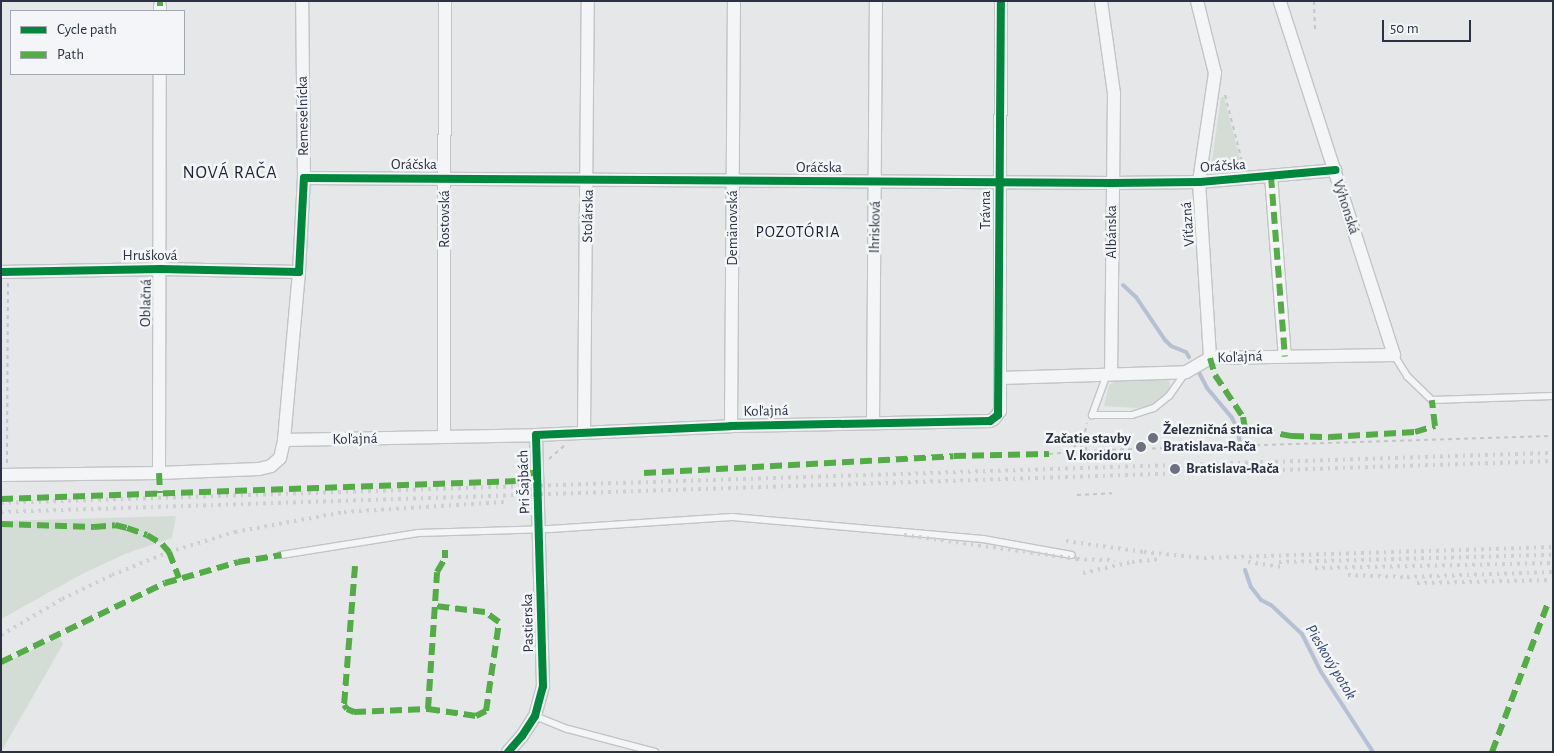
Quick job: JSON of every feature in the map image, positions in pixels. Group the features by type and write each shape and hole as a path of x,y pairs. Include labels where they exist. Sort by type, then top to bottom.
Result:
{"street":[{"name":"Remeselnícka","path":"284,440 304,178 302,1"},
{"name":"Rostovská","path":"444,436 445,1"},
{"name":"Stolárska","path":"584,431 588,178 588,1"},
{"name":"Demänovská","path":"732,426 734,1"},
{"name":"Ihrisková","path":"873,422 876,1"},
{"name":"Trávna","path":"996,418 1000,411 1001,1"},
{"name":"Albánska","path":"1101,1 1114,94 1109,374"},
{"name":"Víťazná","path":"1197,1 1215,73 1199,182 1210,358"},
{"name":"Výhonská","path":"1280,1 1394,356"},
{"name":"Oblačná","path":"159,473 160,75"},
{"name":"Oráčska","path":"304,178 588,178 875,182 1000,181 1112,184 1199,182 1335,170"},
{"path":"1271,176 1285,356"},
{"name":"Hrušková","path":"5,275 160,269 298,272"},
{"name":"Koľajná","path":"1000,378 1186,372 1210,358 1394,356"},
{"name":"Koľajná","path":"284,440 536,435 584,431 873,422 990,421 996,418"},
{"name":"Pri Šajbách","path":"536,435 539,529"},
{"path":"5,471 159,473 266,468 280,458 284,440"},
{"name":"Pastierska","path":"534,716 543,686 539,529"},
{"path":"508,752 522,736 534,716"}],"lane":[{"path":"1394,356 1407,376 1432,400 1553,396"},
{"path":"1109,374 1092,415 1132,415 1154,408 1169,396 1186,372"},
{"path":"280,555 418,533 539,529 732,517 983,539 1072,555"},
{"path":"534,716 568,729 655,752"}],"path":[{"path":"1314,1 1315,30"},
{"path":"5,275 5,471"},
{"path":"1049,454 1086,449 1553,436"},
{"path":"1075,449 1074,437 1081,437 1082,451"},
{"path":"547,462 557,450 566,444"},
{"path":"1077,495 1112,493"}],"shaded area":[{"path":"1221,97 1224,97 1243,171 1210,174"},
{"path":"1169,379 1170,389 1165,397 1152,405 1137,408 1104,406 1109,385 1116,381"},
{"path":"176,516 172,538 125,554 82,574 1,619 1,521"},
{"path":"59,637 63,644 1,752 1,665"}],"waterway":[{"name":"Pieskový potok","path":"1123,285 1136,297 1165,340 1171,346 1186,352 1189,357"},
{"name":"Pieskový potok","path":"1197,369 1207,388 1232,418 1237,428 1240,442"},
{"name":"Pieskový potok","path":"1245,570 1251,587 1261,600 1271,605 1302,634 1321,672 1373,752"}],"railway":[{"path":"1,503 1553,453"},
{"path":"1,512 1553,461"},
{"path":"1,635 62,599 112,575 169,552 235,532 344,512 504,502"},
{"path":"904,535 1077,559 1115,560"},
{"path":"1066,541 1204,558 1553,547"},
{"path":"1279,562 1553,555"},
{"path":"1083,573 1132,562 1159,559"},
{"path":"1248,562 1285,567"},
{"path":"1315,568 1553,563"},
{"path":"1348,575 1407,577 1553,572"},
{"path":"1417,583 1553,580"}],"marked path":[{"path":"160,1 160,6"},
{"path":"1271,176 1285,356"},
{"path":"1210,358 1215,375 1243,417 1245,428 1292,436 1330,437 1415,432 1435,426 1432,400"},
{"path":"644,473 954,456 1049,454"},
{"path":"1,499 516,481 528,474 537,472"},
{"path":"159,473 160,493"},
{"path":"1,524 94,527 115,525 127,528 147,535 162,544 169,552 179,578"},
{"path":"428,709 437,572 445,558 445,550"},
{"path":"1,662 165,583 238,562 281,555"},
{"path":"355,566 344,705 347,709 354,712 428,709 476,716 486,711 499,622 485,612 435,606"},
{"path":"1492,752 1548,603"}],"cycle path":[{"path":"508,752 522,736 535,716 543,686 536,435 731,426 990,421 998,415 1001,1"},
{"path":"1,272 161,269 299,272 304,178 1112,183 1199,182 1335,170"}],"place":[{"name":"Železničná stanica Bratislava-Rača","path":"1153,438"},
{"name":"Začatie stavby V. koridoru","path":"1141,447"},
{"name":"Bratislava-Rača","path":"1175,469"}],"district":[{"name":"NOVÁ RAČA","path":"230,173"},
{"name":"POZOTÓRIA","path":"798,232"}]}
